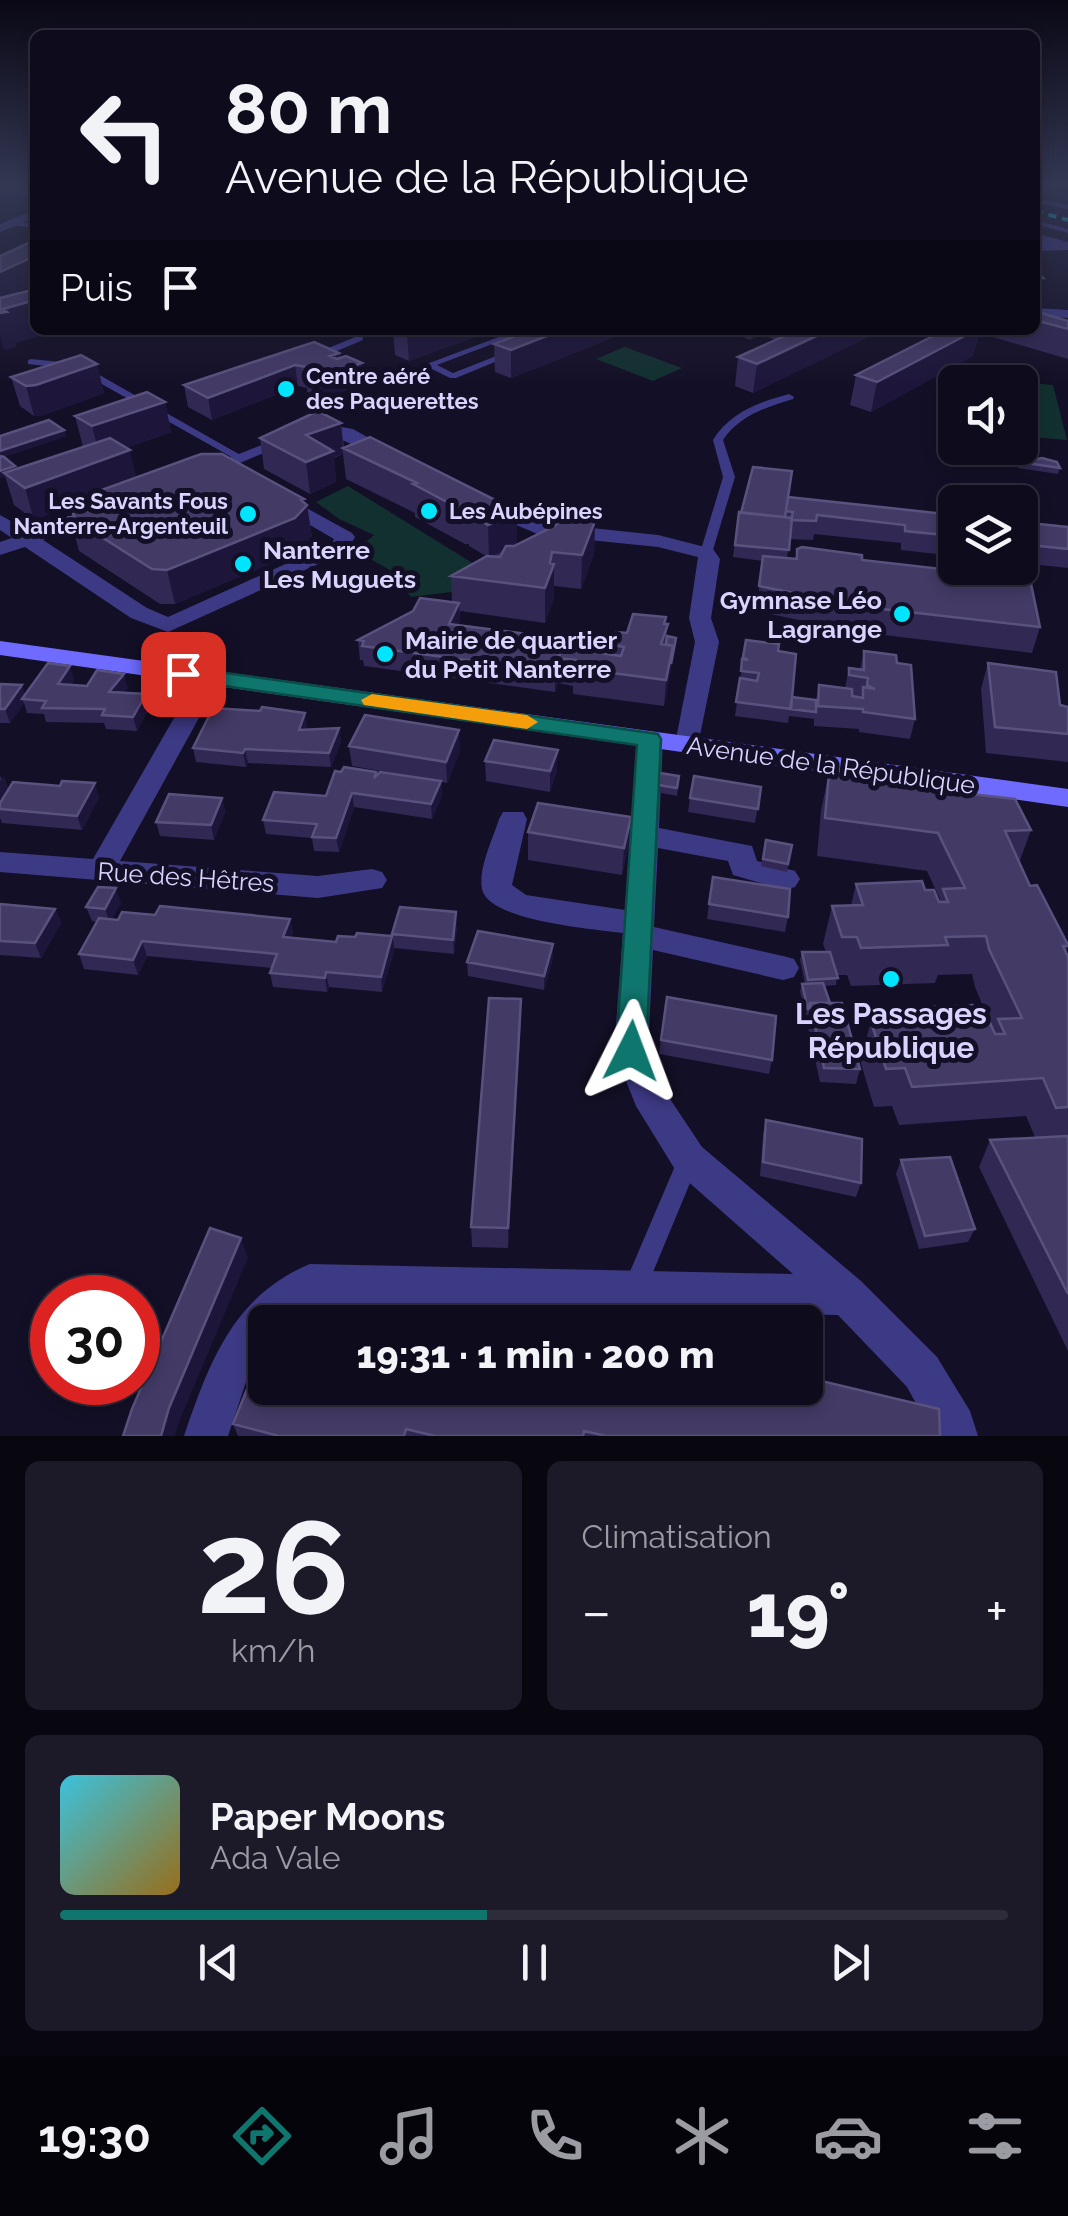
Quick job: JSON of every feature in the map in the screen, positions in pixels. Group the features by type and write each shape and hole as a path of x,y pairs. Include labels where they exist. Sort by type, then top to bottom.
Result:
{"main road":[{"name":"Avenue de la République","path":"0,648 1068,798"}],"street":[{"path":"1040,312 1068,314"},
{"path":"190,476 306,431 330,428 414,468"},
{"path":"0,521 139,614 168,625 340,547 346,537 259,487 229,461"},
{"path":"465,494 540,528 658,541 706,553 710,558 700,618 708,642 688,744"},
{"path":"0,548 128,500"},
{"path":"101,870 209,678"},
{"path":"650,739 631,1051 648,1095 689,1160 847,1294 922,1372 955,1426 956,1436"},
{"path":"514,819 498,870 497,890 519,905 637,930 783,968"},
{"path":"642,835 742,853 743,868 785,879"},
{"name":"Rue des Hêtres","path":"0,862 318,887 372,880"},
{"path":"206,1436 233,1354 273,1309 310,1284 847,1294"}],"lane":[{"path":"322,354 360,338 359,335"},
{"path":"512,335 430,366 453,376 525,348"},
{"path":"31,362 77,366 229,461"},
{"path":"706,553 728,476 718,440 721,432 755,410 789,396"},
{"path":"636,1288 689,1160"}],"green space":[{"path":"624,347 682,368 653,381 596,359"},
{"path":"1038,384 1053,385 1067,440 1038,438"},
{"path":"348,486 487,572 452,592 411,597 388,569 356,551 374,535 339,519 316,502"}],"building":[{"path":"11,251 30,251 30,258 0,272 0,256"},
{"path":"30,290 30,301 3,309 7,312 0,313 0,298"},
{"path":"1040,313 1068,321 1068,329 1040,321"},
{"path":"518,335 549,335 511,350 494,344"},
{"path":"786,335 818,335 757,364 738,357"},
{"path":"935,335 966,335 877,382 856,375"},
{"path":"314,342 339,353 330,356 346,356 362,363 320,378 305,370 312,368 295,365 208,398 184,385"},
{"path":"81,355 97,364 36,385 26,386 11,377"},
{"path":"147,392 165,402 92,426 75,416"},
{"path":"318,411 341,423 306,435 333,451 306,462 260,438"},
{"path":"49,420 64,430 0,451 0,436"},
{"path":"370,437 517,511 488,525 468,513 471,511 464,511 413,484 417,483 343,448"},
{"path":"110,438 130,450 25,488 4,473"},
{"path":"201,454 222,454 304,499 301,500 307,505 295,518 167,570 152,569 70,517 74,516 70,505 82,497"},
{"path":"0,456 4,457 15,466 0,471"},
{"path":"1038,459 1057,462 1060,468 1038,465"},
{"path":"753,467 792,471 785,517 741,513"},
{"path":"788,497 938,513 938,534 905,531 905,525 817,515 816,521 791,520 793,512 786,511"},
{"path":"739,512 792,518 789,550 735,545"},
{"path":"561,517 595,521 582,555 552,552 550,563 554,564 545,588 451,576 487,556 500,557 506,546 514,546 556,525"},
{"path":"1038,524 1068,527 1068,549 1038,546"},
{"path":"797,549 862,555 862,560 938,569 938,585 1031,585 1040,627 856,606 759,586 763,556 797,559"},
{"path":"420,598 459,603 449,624 567,639 555,672 362,646 364,641 358,640 413,611"},
{"path":"633,614 666,617 664,624 668,624 661,644 673,646 666,680 574,668 576,660 558,658 562,647 621,656 624,647 612,645 616,632 627,633"},
{"path":"667,636 676,638 671,664 673,646 666,644"},
{"path":"746,640 779,644 778,651 796,654 791,709 736,702 740,678 757,681 759,673 741,671 742,659 748,660 743,657"},
{"path":"864,651 896,655 897,663 911,665 915,719 863,709 818,706 819,685 852,689 852,696 863,698 863,687 875,689 867,685 868,678 849,675 849,668 864,670"},
{"path":"48,663 70,666 58,684 87,686 97,670 124,674 109,692 146,694 133,717 102,715 105,709 42,708 46,701 22,699"},
{"path":"988,663 1056,672 1060,705 1068,707 1068,734 995,727"},
{"path":"0,684 22,685 5,709 0,709"},
{"path":"792,697 816,700 816,712 790,709"},
{"path":"262,707 305,713 299,730 339,728 329,753 245,749 243,753 193,748 213,708 260,711"},
{"path":"365,715 459,730 446,762 349,746"},
{"path":"494,740 558,750 550,771 485,761"},
{"path":"344,767 376,772 374,778 380,772 441,781 431,804 352,793 336,838 312,837 317,824 263,820 274,792 326,796 335,771 341,772"},
{"path":"660,773 679,776 677,788 658,785"},
{"path":"829,773 873,779 874,783 1015,799 1031,830 1005,831 1030,886 1037,885 1068,945 1063,946 1068,957 1068,1107 1056,1108 1043,1078 912,1087 905,1068 886,1069 871,1022 891,1021 886,1009 973,1005 976,1015 986,1014 995,1034 1005,1034 998,1019 1022,1018 986,936 945,937 948,945 861,948 857,937 842,937 832,906 863,905 856,884 922,881 925,890 934,890 939,902 948,902 943,889 965,888 938,833 825,818"},
{"path":"694,776 761,787 758,809 690,798"},
{"path":"62,781 95,783 77,816 0,809 13,782 60,786"},
{"path":"169,794 222,798 211,825 156,822"},
{"path":"538,803 631,817 624,848 528,832"},
{"path":"766,840 792,845 788,864 763,859"},
{"path":"713,877 790,889 788,917 709,904"},
{"path":"98,887 116,888 105,909 86,907"},
{"path":"0,904 55,909 35,943 0,941"},
{"path":"160,906 290,919 283,937 336,942 338,936 355,937 357,933 392,936 381,977 326,972 325,978 270,973 277,954 142,941 133,960 79,954 99,918 118,920 122,912 155,915"},
{"path":"400,907 456,912 453,940 392,934"},
{"path":"478,931 553,944 544,976 467,962"},
{"path":"802,952 830,952 838,978 808,980"},
{"path":"823,983 830,1003 810,1003 808,1010 802,984"},
{"path":"667,997 776,1016 772,1060 661,1040"},
{"path":"489,998 521,999 508,1228 471,1227"},
{"path":"810,1003 842,1003 860,1069 824,1068"},
{"path":"766,1120 862,1139 861,1183 763,1162"},
{"path":"1068,1136 1068,1294 990,1140"},
{"path":"950,1157 975,1229 925,1236 901,1160"},
{"path":"210,1228 241,1238 169,1408 161,1436 123,1436 134,1405 160,1405 160,1344"},
{"path":"823,1381 939,1409 940,1436 606,1436 584,1431 583,1436 435,1436 406,1429 404,1436 279,1436 233,1424 248,1387 248,1405 823,1405"}],"slow traffic":[{"path":"372,700 527,722"}],"place":[{"name":"Centre aéré des Paquerettes","path":"286,389"},
{"name":"Les Aubépines","path":"429,511"},
{"name":"Les Savants Fous Nanterre-Argenteuil","path":"248,514"},
{"name":"Nanterre Les Muguets","path":"243,564"},
{"name":"Gymnase Léo Lagrange","path":"902,614"},
{"name":"Mairie de quartier du Petit Nanterre","path":"385,654"},
{"name":"Les Passages République","path":"891,979"}],"route":[{"path":"183,674 650,739 631,1051"}]}
